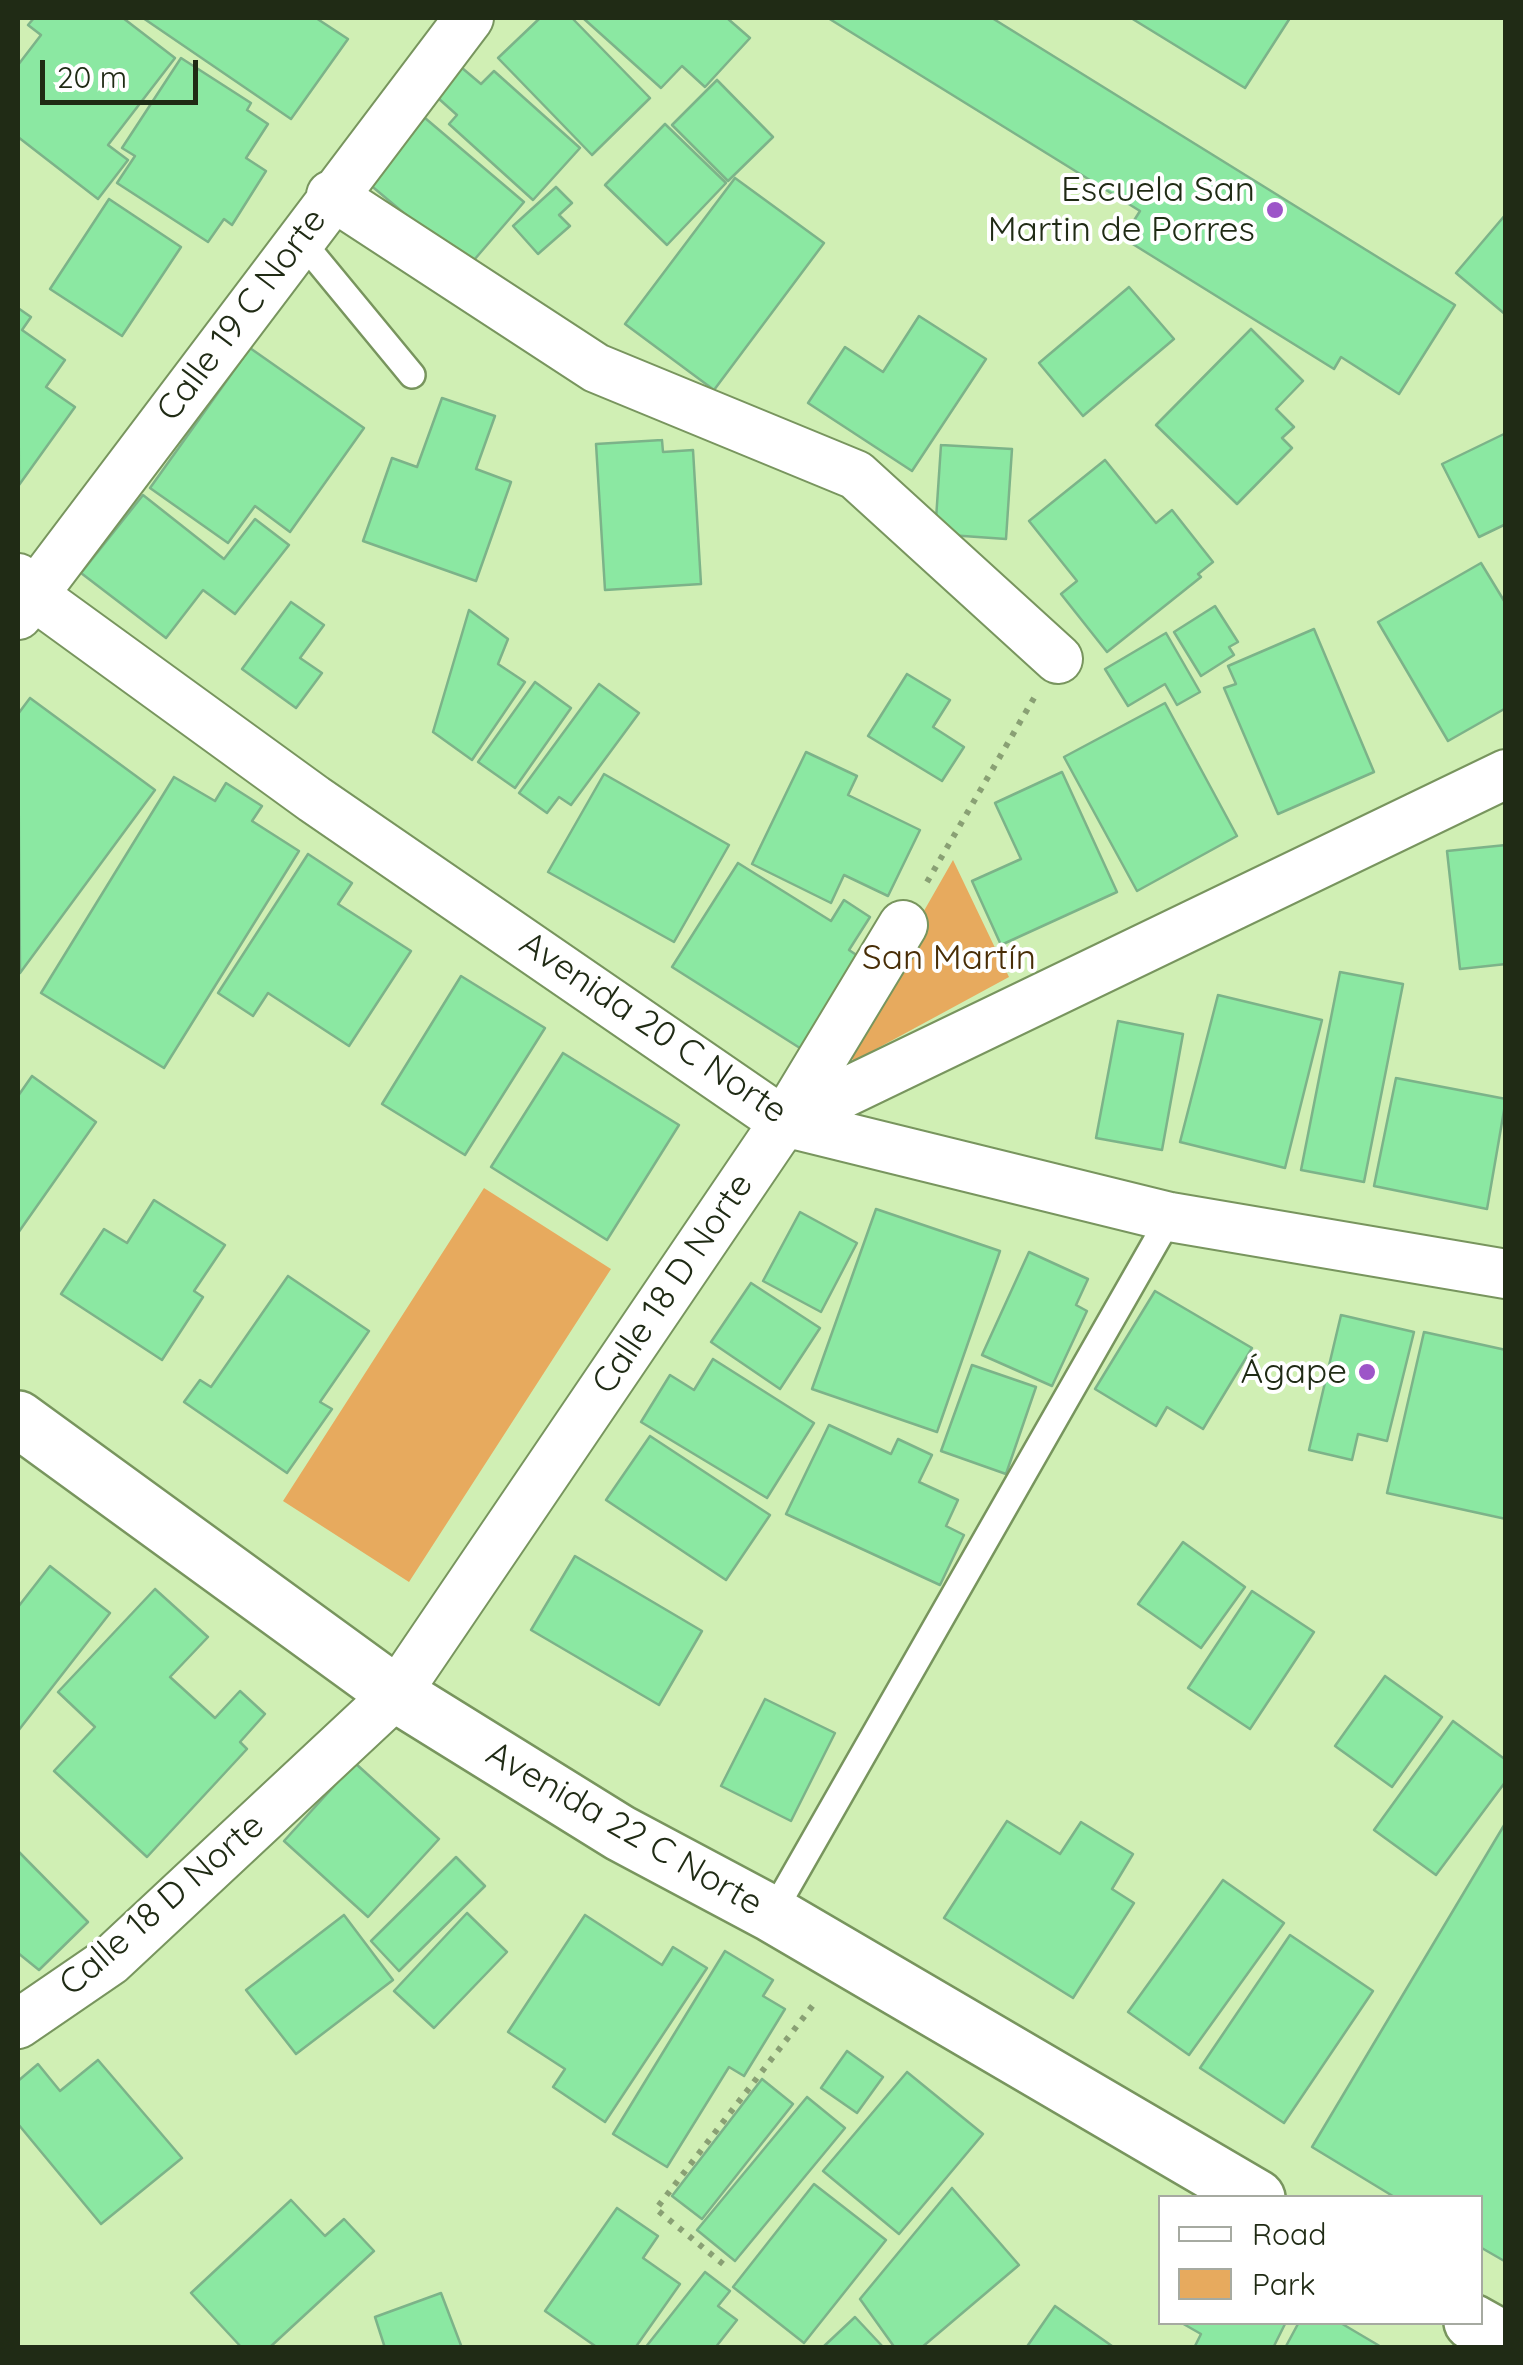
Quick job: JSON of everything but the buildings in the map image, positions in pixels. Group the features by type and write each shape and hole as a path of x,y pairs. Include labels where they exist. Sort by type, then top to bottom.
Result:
{"street":[{"name":"Calle 19 C Norte","path":"23,596 469,18"},
{"path":"331,195 596,368 856,474 1058,659"},
{"name":"Avenida 20 C Norte","path":"23,596 784,1122 1170,1217 1506,1274"},
{"path":"784,1122 1506,774"},
{"name":"Calle 18 D Norte","path":"18,2024 110,1961 396,1694 784,1122 903,925"},
{"name":"Avenida 22 C Norte","path":"18,1419 396,1694 620,1833 772,1914 1252,2195"},
{"path":"1477,2325 1506,2342"}],"lane":[{"path":"299,238 412,375"},
{"path":"772,1914 1170,1217"}],"path":[{"path":"903,925 1058,659"},
{"path":"724,2264 656,2210 848,1959"}],"green space":[{"name":"San Martín","path":"953,860 1009,977 854,1061 844,1051"},
{"path":"484,1188 611,1269 409,1582 283,1501"}],"place":[{"name":"Escuela San Martin de Porres","path":"1275,210"},
{"name":"Ágape","path":"1367,1372"}]}
